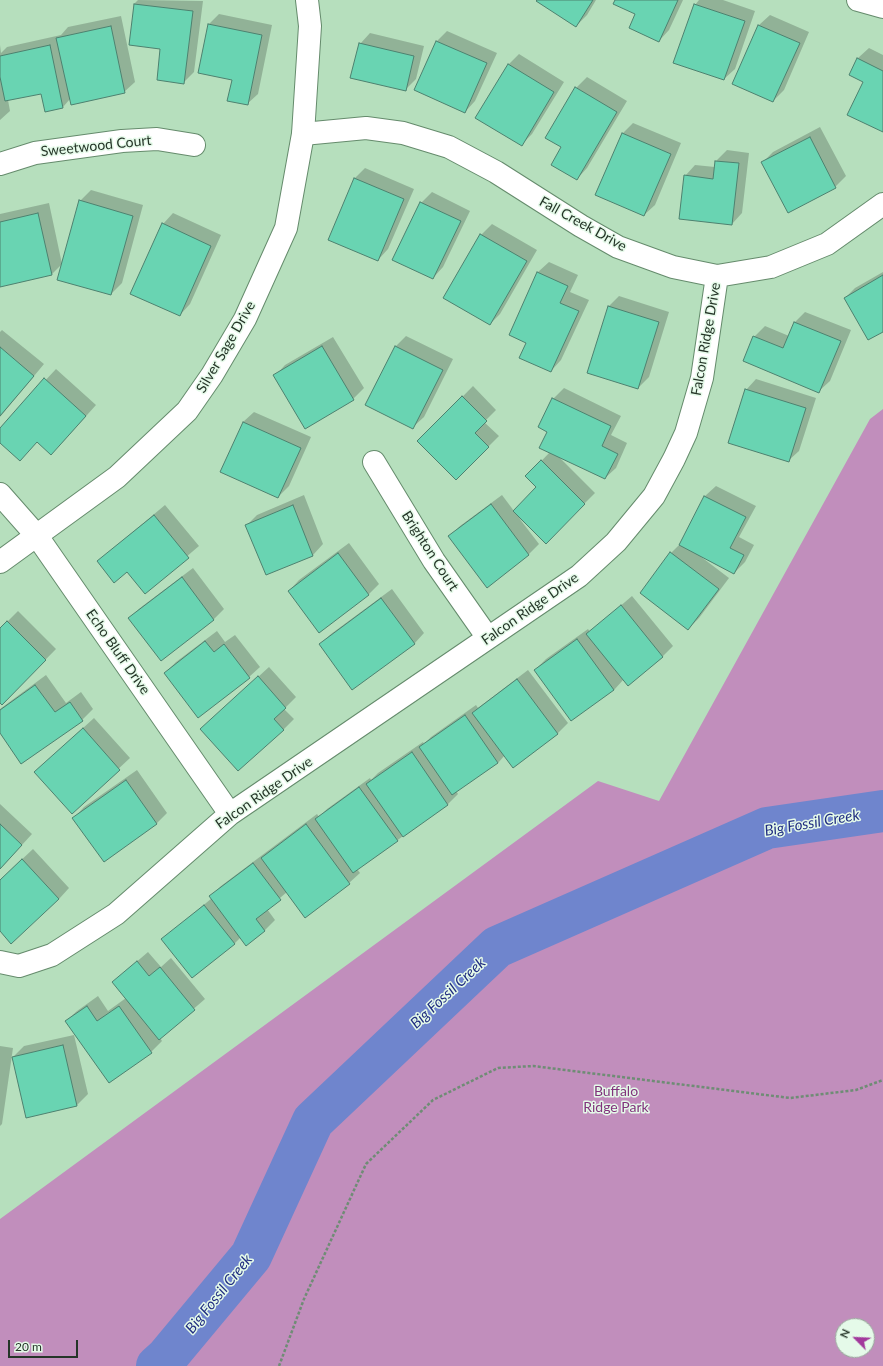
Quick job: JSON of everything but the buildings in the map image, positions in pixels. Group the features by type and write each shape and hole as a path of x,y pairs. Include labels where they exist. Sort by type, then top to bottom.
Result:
{"street":[{"name":"Silver Sage Drive","path":"0,562 38,536 116,477 146,452 187,411 212,375 245,319 286,228 303,134 310,34 307,0"},
{"path":"858,0 883,7"},
{"name":"Fall Creek Drive","path":"303,134 366,128 403,133 449,147 496,172 581,226 618,247 673,267 717,276 771,267 827,244 883,204"},
{"name":"Sweetwood Court","path":"0,164 35,153 122,141 157,139 194,145"},
{"name":"Falcon Ridge Drive","path":"0,962 19,966 52,955 116,914 230,814 579,576 616,542 654,496 686,433 702,378 717,276"},
{"name":"Brighton Court","path":"374,462 434,561 488,638"},
{"name":"Echo Bluff Drive","path":"0,494 38,536 230,814"}],"path":[{"path":"279,1366 304,1299 366,1164 433,1100 498,1068 532,1066 790,1098 856,1090 883,1080"}],"green space":[{"name":"Buffalo Ridge Park","path":"883,409 883,1366 0,1366 0,1219 598,781 659,801 870,419"}],"waterway":[{"name":"Big Fossil Creek","path":"157,1366 167,1357 251,1256 313,1121 497,947 767,828 883,811"}]}
